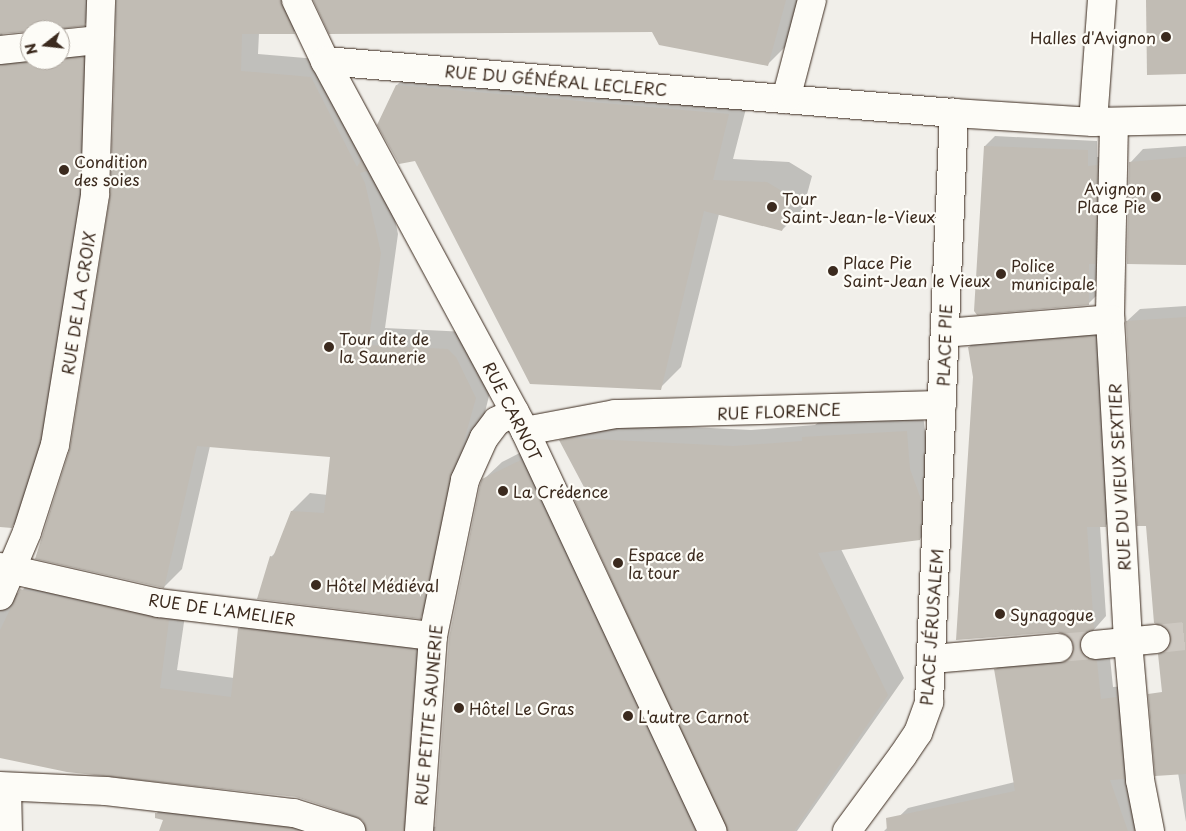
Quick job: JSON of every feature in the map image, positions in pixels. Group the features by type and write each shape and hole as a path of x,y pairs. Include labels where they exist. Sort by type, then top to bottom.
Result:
{"street":[{"name":"RUE DE LA CROIX","path":"0,596 6,569 27,532 55,445 95,194 101,0"},
{"name":"RUE CARNOT","path":"296,0 325,62 520,421 712,831"},
{"path":"786,99 812,0"},
{"path":"1102,0 1104,122"},
{"path":"70,43 99,40"},
{"path":"0,50 20,48"},
{"name":"RUE DU GÉNÉRAL LECLERC","path":"325,62 954,113 1104,122 1186,120"},
{"name":"PLACE PIE","path":"939,488 954,113"},
{"name":"RUE DU VIEUX SEXTIER","path":"1104,122 1110,319 1128,642 1140,780 1150,831"},
{"path":"945,333 1110,319"},
{"name":"RUE FLORENCE","path":"520,421 615,414 942,406"},
{"name":"RUE PETITE SAUNERIE","path":"419,831 433,636 465,480 484,438 497,421 520,421"},
{"name":"PLACE JÉRUSALEM","path":"847,831 918,733 929,702 939,488"},
{"name":"RUE DE L'AMELIER","path":"6,569 159,603 433,636"},
{"path":"1095,645 1156,639"},
{"path":"932,659 1059,648"},
{"path":"8,831 3,788 106,791 294,813 351,831"}],"building":[{"path":"0,0 85,0 85,26 70,27 70,20 20,20 20,32 0,34"},
{"path":"117,0 281,0 295,34 242,34 241,71 311,77 357,167 361,160 367,171 360,173 365,183 381,253 368,345 448,349 456,357 476,398 462,448 450,477 421,619 257,599 270,556 273,557 291,511 324,513 330,457 197,446 164,588 35,559 70,448 110,196"},
{"path":"313,0 786,0 768,66 659,45 652,32 329,34"},
{"name":"Halles d'Avignon","path":"1146,0 1186,0 1186,74 1147,75"},
{"path":"84,57 79,193 40,441 12,528 0,527 0,65 20,63 20,70 70,70 70,58"},
{"path":"396,85 729,114 713,180 767,182 792,197 782,231 704,211 661,390 530,384 415,161 399,164 377,125"},
{"path":"984,146 1088,150 1088,166 1098,165 1095,264 1089,264 1089,305 977,315 974,311"},
{"name":"Avignon Place Pie","path":"1186,157 1186,265 1127,264 1129,162"},
{"path":"1186,317 1186,774 1155,776 1148,694 1162,692 1158,654 1165,651 1172,638 1168,630 1154,623 1146,526 1137,526 1126,321"},
{"path":"1095,336 1106,527 1087,527 1094,629 1086,633 1079,646 1083,654 1097,661 1101,699 1117,697 1124,779 1110,780 1128,831 887,831 886,818 1015,791 994,669 1061,663 1068,660 1075,647 1071,639 1058,632 956,640 973,377 968,347"},
{"path":"907,431 910,469 922,502 920,540 818,553 888,695 794,831 727,831 573,497 585,489 559,440 572,438 733,446 802,441 802,437"},
{"path":"521,460 695,831 435,831 449,638 480,485 482,479"},
{"path":"20,589 169,620 160,688 231,697 238,628 416,650 404,831 366,831 363,821 356,816 296,797 67,772 0,758 0,630"},
{"path":"155,813 291,828 299,831 159,831 163,820 155,818"}],"tunnel":[{"path":"1156,639 1186,636"},
{"path":"1059,648 1095,645"}],"place":[{"name":"Halles d'Avignon","path":"1166,37"},
{"name":"Condition des soies","path":"64,170"},
{"name":"Avignon Place Pie","path":"1156,197"},
{"name":"Tour Saint-Jean-le-Vieux","path":"772,207"},
{"name":"Place Pie Saint-Jean le Vieux","path":"833,271"},
{"name":"Police municipale","path":"1001,274"},
{"name":"Tour dite de la Saunerie","path":"329,347"},
{"name":"La Crédence","path":"503,491"},
{"name":"Espace de la tour","path":"618,563"},
{"name":"Hôtel Médiéval","path":"316,585"},
{"name":"Synagogue","path":"1000,614"},
{"name":"Hôtel Le Gras","path":"459,708"},
{"name":"L'autre Carnot","path":"628,716"}]}
